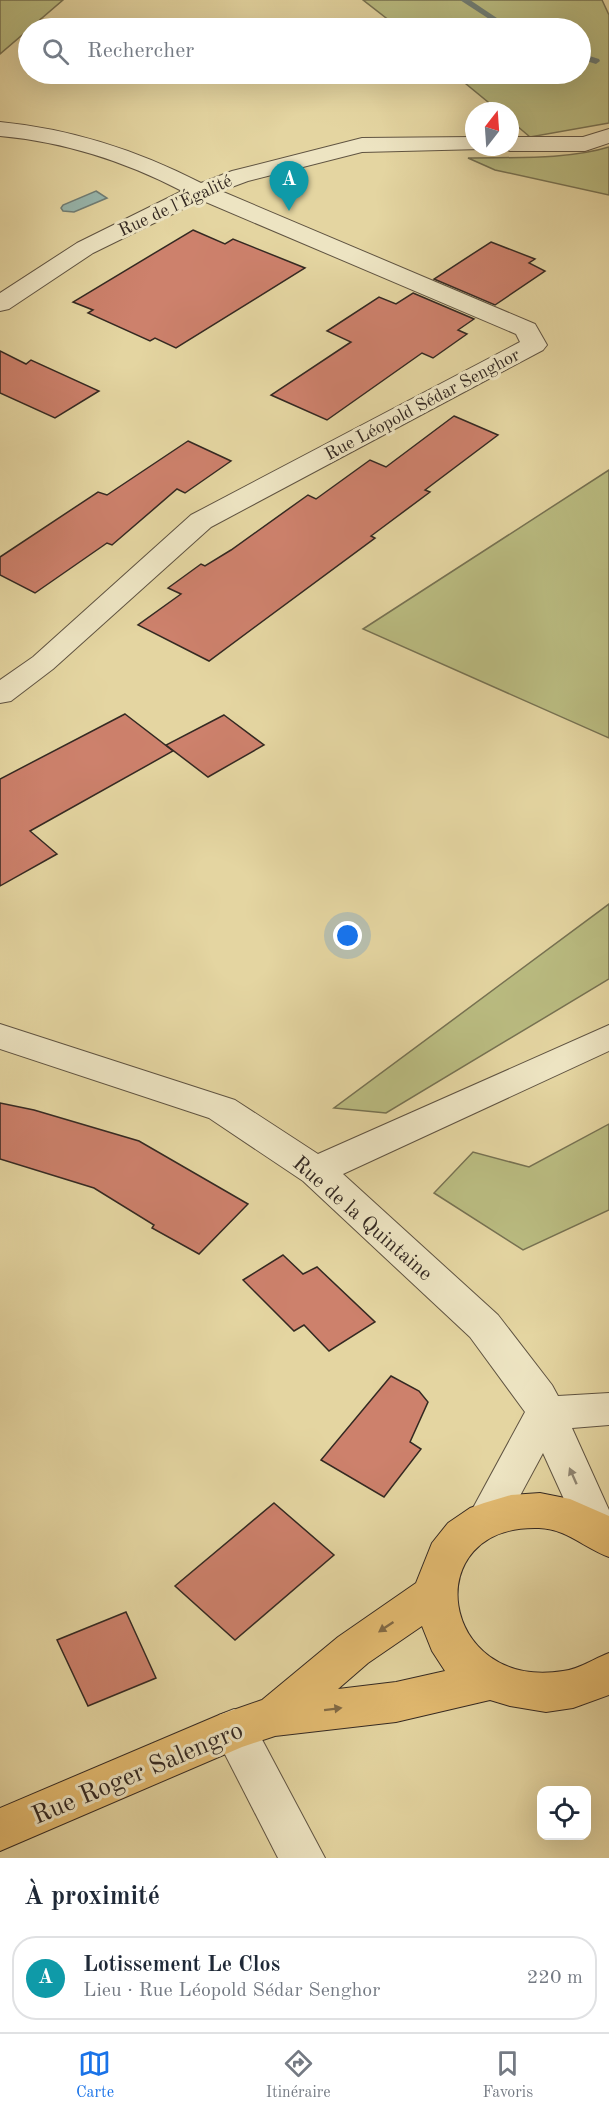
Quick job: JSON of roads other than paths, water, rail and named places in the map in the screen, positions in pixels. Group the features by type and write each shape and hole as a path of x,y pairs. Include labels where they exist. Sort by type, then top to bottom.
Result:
{"main road":[{"path":"603,1534 571,1516 542,1510 513,1511 487,1519 465,1532 449,1549 438,1570 434,1594 439,1621 455,1654 488,1681 510,1687 549,1692 587,1684 609,1672"},
{"path":"275,1716 353,1650 434,1594"},
{"path":"275,1716 396,1702 488,1681"},
{"name":"Rue Roger Salengro","path":"0,1830 234,1729 275,1716"}],"street":[{"path":"0,129 49,133 74,139 157,168 200,191"},
{"path":"519,144 585,144 609,136"},
{"name":"Rue de l'Égalité","path":"0,304 85,248 200,191 240,176 362,145 465,144"},
{"name":"Rue Léopold Sédar Senghor","path":"0,694 42,663 201,522 534,345 526,329 200,191"},
{"name":"Rue de la Quintaine","path":"0,1036 222,1109 316,1172 484,1326 538,1396 603,1534"},
{"path":"316,1172 373,1143 609,1037"},
{"path":"487,1519 546,1413 609,1409"},
{"path":"234,1729 302,1858"}],"water":[{"path":"96,191 107,198 74,212 63,211 61,208 63,205"}],"waterway":[{"path":"464,0 492,18"},
{"path":"591,59 596,61"}],"place":[{"name":"Lotissement Le Clos","path":"289,211"}]}
